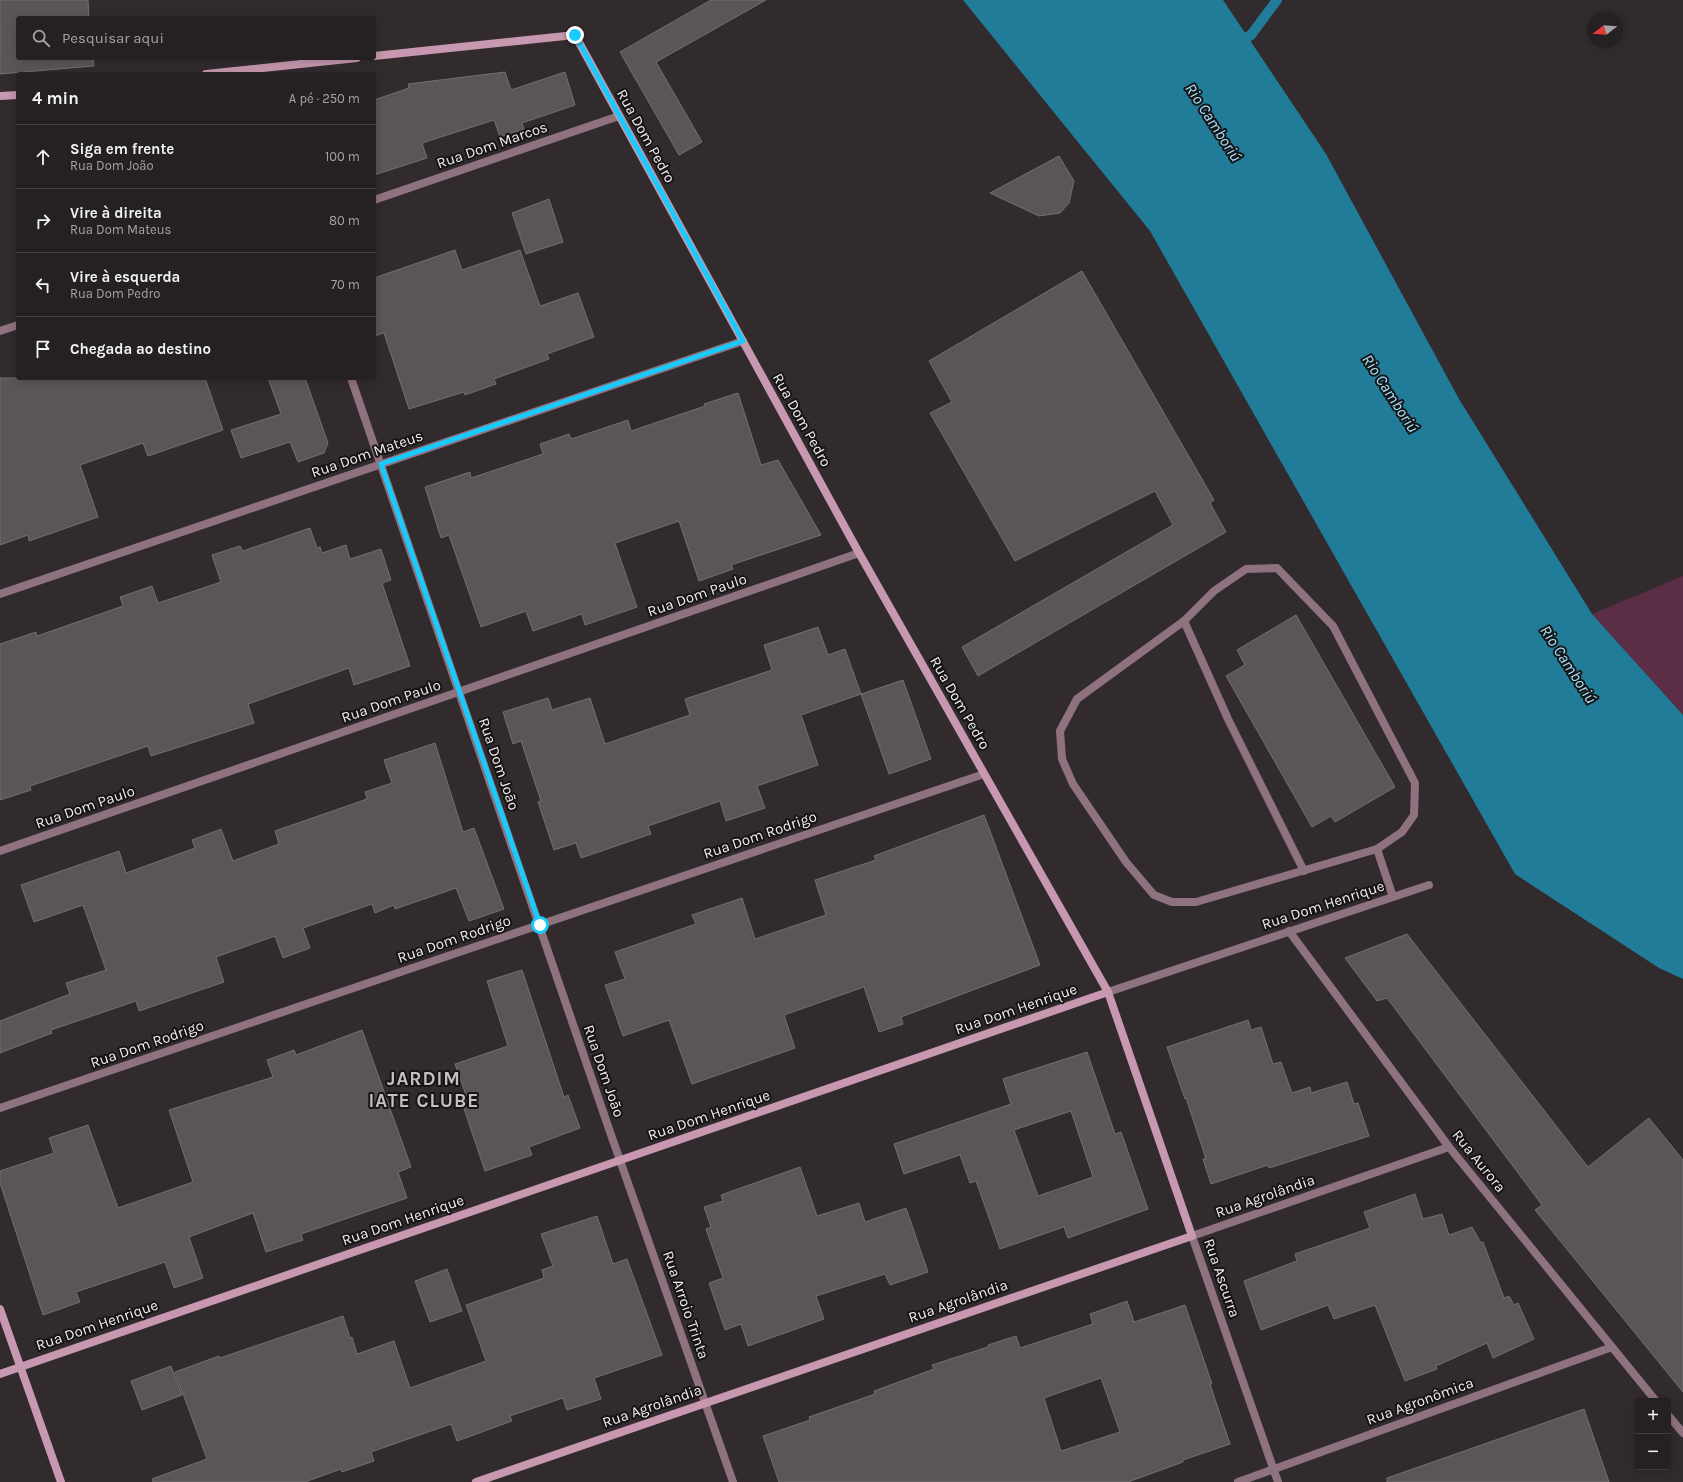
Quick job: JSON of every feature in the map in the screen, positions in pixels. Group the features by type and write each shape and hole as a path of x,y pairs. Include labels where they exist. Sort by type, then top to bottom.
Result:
{"street":[{"name":"Rua Dom Pedro","path":"376,56 575,35 859,553 1108,992"},
{"path":"246,72 341,60"},
{"path":"0,96 16,94"},
{"name":"Rua Dom Marcos","path":"376,199 619,116"},
{"path":"0,331 16,326"},
{"name":"Rua Dom Mateus","path":"0,594 743,341"},
{"name":"Rua Dom João","path":"352,380 621,1160"},
{"name":"Rua Dom Paulo","path":"0,851 859,553"},
{"path":"1277,568 1334,626 1415,783 1414,815 1402,832 1377,850 1196,902 1172,902 1154,895 1126,862 1073,784 1062,759 1060,731 1077,699 1184,621 1214,591 1246,569 1277,568"},
{"path":"1184,621 1228,719 1304,871"},
{"name":"Rua Dom Rodrigo","path":"0,1108 984,774"},
{"path":"1377,850 1393,897"},
{"name":"Rua Dom Henrique","path":"0,1374 1108,992 1429,885"},
{"name":"Rua Aurora","path":"1289,931 1449,1147 1654,1398"},
{"name":"Rua Ascurra","path":"1108,992 1278,1482"},
{"name":"Rua Agrolândia","path":"476,1482 1449,1147"},
{"name":"Rua Arroio Trinta","path":"621,1160 734,1482"},
{"path":"0,1309 60,1482"},
{"name":"Rua Agronômica","path":"1238,1482 1612,1347"},
{"path":"1671,1419 1683,1433"}],"shaded area":[{"path":"1683,576 1683,715 1592,614"}],"water":[{"name":"Rio Camboriú","path":"963,0 1223,0 1326,154 1459,399 1592,614 1683,715 1683,979 1659,968 1515,874 1150,231"}],"building":[{"path":"0,0 88,0 89,16 16,16 16,60 93,60 94,66 0,74"},
{"path":"711,0 766,0 656,62 702,142 679,155 620,52"},
{"path":"505,72 511,90 565,72 575,105 522,123 524,129 500,137 494,120 422,143 427,158 376,174 376,99 409,88 408,84"},
{"path":"1059,156 1074,181 1069,203 1060,213 1039,216 990,193"},
{"path":"549,199 563,242 526,254 512,213"},
{"path":"455,250 462,270 520,250 540,306 578,293 594,337 547,354 549,359 494,379 496,384 465,395 464,392 409,409 384,333 376,335 376,277"},
{"path":"1082,271 1214,500 1210,503 1226,532 978,676 962,647 1173,525 1155,491 1015,561 930,413 952,402 929,361"},
{"path":"0,378 16,378 16,380 206,380 223,430 148,456 143,443 80,465 98,517 29,541 28,535 0,545"},
{"path":"269,380 306,380 328,443 324,453 298,462 290,442 241,458 231,430 281,414"},
{"path":"738,393 761,465 778,460 821,535 731,565 733,569 699,581 679,521 615,543 637,607 585,625 582,614 533,631 526,611 481,627 449,535 441,538 425,487 470,472 471,478 543,454 540,444 569,434 571,439 628,420 631,431 705,406 704,404"},
{"path":"310,528 317,548 320,547 322,553 346,545 350,559 381,549 391,580 382,583 410,666 354,685 349,668 248,704 254,723 151,756 148,746 30,786 31,790 0,800 0,644 36,632 37,636 123,606 120,597 152,586 158,603 221,582 212,555 240,546 243,551"},
{"path":"1296,615 1395,787 1335,822 1331,816 1312,827 1226,676 1245,665 1237,650"},
{"path":"818,627 828,655 845,649 861,694 801,715 818,765 757,786 765,808 726,821 720,801 648,826 651,834 581,858 576,843 554,850 538,802 541,801 521,741 513,744 503,712 548,698 552,710 590,698 605,744 690,715 685,699 772,670 764,645"},
{"path":"903,680 931,759 889,774 861,694"},
{"path":"435,743 463,832 474,828 504,909 469,921 456,888 395,909 394,905 375,913 372,904 303,928 310,948 283,958 275,936 216,957 224,982 139,1011 136,1001 51,1030 52,1033 0,1053 0,1021 70,994 66,983 106,970 83,905 34,922 21,885 119,851 126,873 195,848 192,840 221,829 233,861 279,844 275,831 367,799 365,792 392,783 384,760"},
{"path":"984,815 1040,965 901,1017 903,1024 879,1032 864,987 784,1015 795,1048 692,1084 669,1020 623,1036 605,985 625,979 615,952 696,924 692,915 742,898 755,939 826,915 815,880 876,860 874,856"},
{"path":"1407,934 1588,1167 1649,1118 1683,1160 1683,1392 1535,1210 1542,1205 1387,998 1377,1001 1345,958"},
{"path":"522,970 564,1097 568,1095 580,1128 529,1147 532,1155 485,1171 460,1097 466,1095 455,1064 508,1046 487,981"},
{"path":"1248,1020 1251,1030 1261,1027 1273,1064 1281,1062 1292,1093 1310,1087 1311,1093 1347,1082 1354,1104 1358,1103 1369,1136 1269,1168 1268,1165 1211,1184 1203,1159 1206,1159 1167,1047"},
{"path":"362,1030 411,1167 398,1172 407,1198 301,1234 303,1240 266,1252 253,1213 189,1237 203,1278 174,1288 165,1262 76,1292 80,1302 43,1315 0,1183 0,1171 54,1153 49,1138 88,1125 118,1208 193,1182 169,1110 273,1077 267,1060 294,1050 296,1055"},
{"path":"1087,1052 1115,1134 1121,1132 1148,1209 1068,1238 1064,1227 1000,1249 976,1181 970,1183 960,1155 904,1174 894,1144 1011,1104 1003,1079","holes":["1071,1111 1093,1177 1038,1196 1014,1130"]},
{"path":"800,1167 817,1216 859,1203 865,1222 906,1208 928,1272 890,1285 885,1274 816,1296 824,1319 748,1346 741,1324 725,1330 709,1283 723,1278 706,1229 711,1227 704,1207 723,1201 721,1195"},
{"path":"1415,1194 1423,1219 1442,1214 1449,1235 1472,1227 1481,1243 1483,1242 1504,1298 1509,1296 1514,1305 1518,1303 1534,1339 1493,1358 1487,1343 1436,1366 1437,1369 1405,1381 1375,1305 1334,1319 1328,1305 1261,1330 1244,1281 1297,1261 1295,1254 1370,1228 1364,1212"},
{"path":"597,1216 613,1264 627,1259 662,1355 594,1378 601,1399 567,1410 563,1398 510,1416 512,1421 457,1441 451,1424 371,1452 374,1461 342,1472 341,1469 305,1482 153,1482 152,1479 207,1459 175,1372 219,1356 220,1358 343,1316 357,1354 394,1341 410,1388 486,1361 466,1305 544,1278 542,1270 553,1266 541,1234"},
{"path":"447,1269 462,1311 430,1322 415,1281"},
{"path":"1127,1301 1134,1322 1185,1305 1212,1384 1210,1384 1230,1444 1183,1460 1183,1462 1128,1482 779,1482 763,1436 810,1420 809,1417 875,1394 874,1391 934,1369 932,1365 988,1347 988,1345 1016,1336 1020,1348 1093,1324 1090,1314","holes":["1101,1378 1120,1432 1061,1451 1044,1398"]},
{"path":"171,1366 182,1395 142,1410 131,1381"},
{"path":"1584,1409 1609,1482 1387,1482 1387,1478"}],"waterway":[{"path":"1236,43 1251,35 1277,0"}],"district":[{"name":"JARDIM IATE CLUBE","path":"424,1089"}],"route":[{"path":"540,925 381,464 743,341 575,35"}]}
